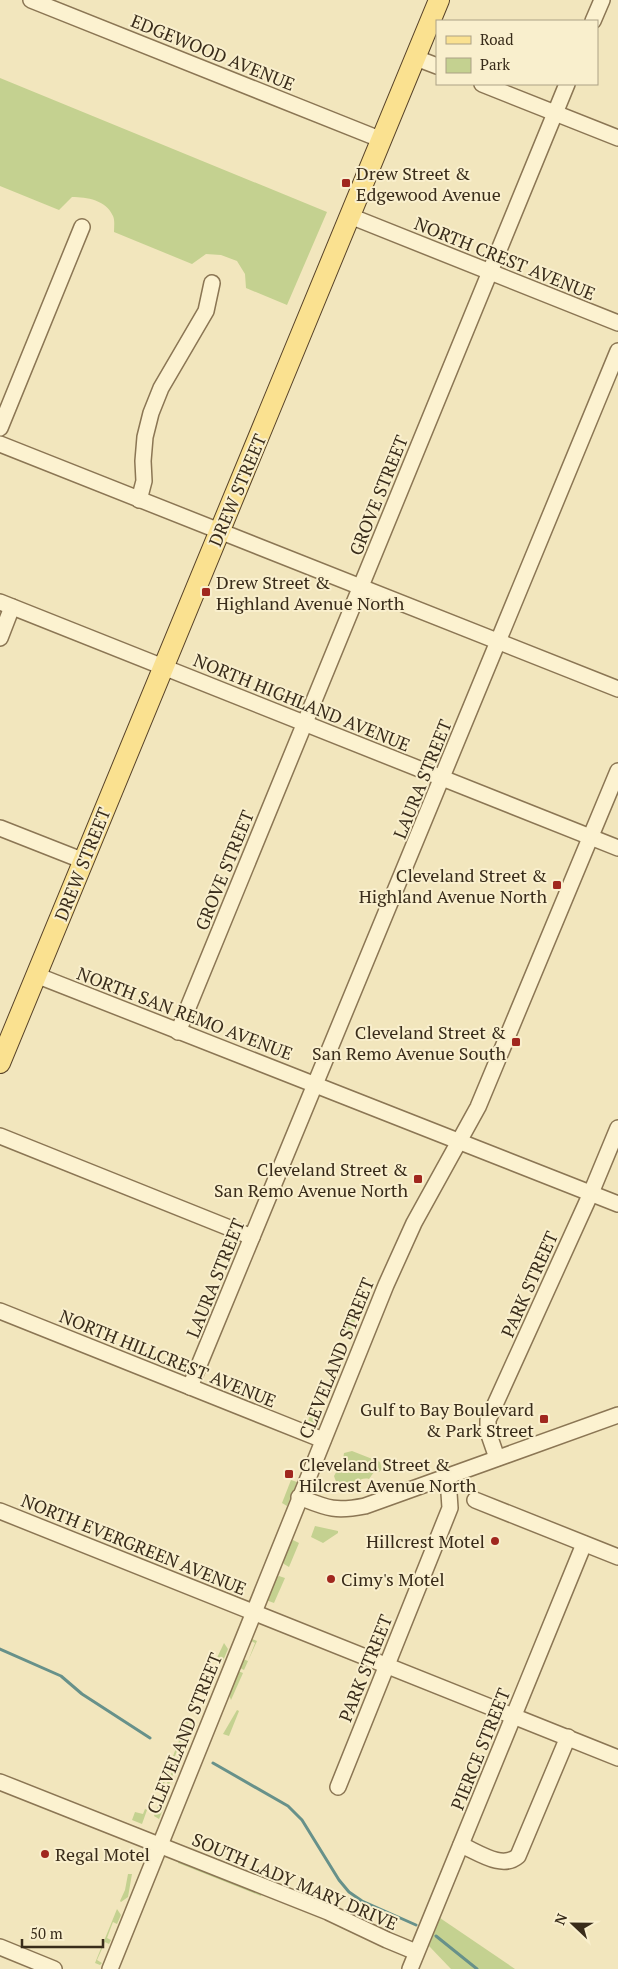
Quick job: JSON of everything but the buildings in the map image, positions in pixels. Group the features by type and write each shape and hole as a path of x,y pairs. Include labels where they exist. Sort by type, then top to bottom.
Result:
{"main road":[{"name":"DREW STREET","path":"0,1063 439,0"}],"street":[{"name":"EDGEWOOD AVENUE","path":"31,0 382,140"},
{"path":"593,20 602,0"},
{"path":"416,58 436,66"},
{"path":"485,85 618,138"},
{"name":"GROVE STREET","path":"178,1032 568,85"},
{"name":"NORTH CREST AVENUE","path":"350,216 618,323"},
{"path":"0,428 76,246 82,227"},
{"path":"139,500 144,481 145,438 151,413 161,388 206,311 212,284"},
{"name":"LAURA STREET","path":"190,1387 317,1084 618,351"},
{"path":"0,444 618,689"},
{"path":"0,638 6,604"},
{"name":"NORTH HIGHLAND AVENUE","path":"6,604 618,848"},
{"name":"CLEVELAND STREET","path":"110,1969 386,1285 410,1232 478,1107 497,1066 618,771"},
{"path":"0,828 84,861"},
{"name":"NORTH SAN REMO AVENUE","path":"36,975 618,1204"},
{"name":"PARK STREET","path":"496,1458 488,1432 488,1420 591,1193 618,1128"},
{"path":"0,1136 252,1237"},
{"name":"NORTH HILLCREST AVENUE","path":"0,1311 323,1440"},
{"path":"299,1497 326,1508 344,1510 365,1506 618,1415"},
{"name":"PARK STREET","path":"338,1787 450,1508 449,1493 444,1478"},
{"path":"474,1500 618,1557"},
{"name":"NORTH EVERGREEN AVENUE","path":"0,1511 618,1758"},
{"name":"PIERCE STREET","path":"410,1969 584,1544"},
{"path":"461,1845 502,1862 513,1861 518,1856 568,1737"},
{"name":"SOUTH LADY MARY DRIVE","path":"0,1782 328,1912 387,1940 419,1946"},
{"path":"0,1947 54,1969"}],"green space":[{"path":"0,78 327,212 287,305 246,288 245,274 237,261 221,255 206,254 192,264 114,232 113,216 106,206 95,200 72,197 59,210 0,186"},
{"path":"350,1316 356,1319 347,1339 343,1333"},
{"path":"313,1409 319,1412 312,1428 308,1427 307,1423"},
{"path":"352,1451 380,1462 382,1469 379,1472 374,1472 369,1479 341,1486 337,1483 334,1476 343,1460 344,1453"},
{"path":"291,1480 297,1482 287,1506 282,1503"},
{"path":"315,1526 338,1531 338,1533 323,1543 311,1537"},
{"path":"293,1540 299,1543 289,1567 282,1560 288,1543"},
{"path":"279,1576 285,1578 274,1603 266,1600 275,1578"},
{"path":"252,1639 257,1641 244,1670 240,1668 243,1659 248,1661 255,1643 251,1641"},
{"path":"224,1643 228,1649 223,1661 215,1662"},
{"path":"238,1671 243,1673 231,1700 229,1695"},
{"path":"237,1710 239,1711 229,1736 223,1734"},
{"path":"188,1718 190,1718 162,1789 160,1789"},
{"path":"192,1720 197,1726 191,1729 162,1802 164,1807 159,1819 154,1816"},
{"path":"145,1809 147,1810 142,1824 132,1820 135,1812 143,1814"},
{"path":"178,1861 262,1892 261,1896 178,1863"},
{"path":"128,1874 132,1874 128,1897 121,1902 120,1901 125,1890"},
{"path":"117,1909 121,1915 117,1924 113,1922 107,1938 111,1940 109,1944 105,1942 97,1960 102,1963 100,1965 95,1963"},
{"path":"440,1918 515,1969 451,1969 429,1946"}],"waterway":[{"path":"0,1649 61,1676 82,1694 150,1738"},
{"path":"213,1763 288,1806 302,1820 339,1880 349,1892 362,1901 416,1925"},
{"path":"436,1936 477,1969"}],"place":[{"name":"Drew Street & Edgewood Avenue","path":"346,183"},
{"name":"Drew Street & Highland Avenue North","path":"206,592"},
{"name":"Cleveland Street & Highland Avenue North","path":"557,885"},
{"name":"Cleveland Street & San Remo Avenue South","path":"516,1042"},
{"name":"Cleveland Street & San Remo Avenue North","path":"418,1179"},
{"name":"Gulf to Bay Boulevard & Park Street","path":"544,1419"},
{"name":"Cleveland Street & Hilcrest Avenue North","path":"289,1474"},
{"name":"Hillcrest Motel","path":"495,1541"},
{"name":"Cimy's Motel","path":"331,1579"},
{"name":"Regal Motel","path":"45,1854"}]}
